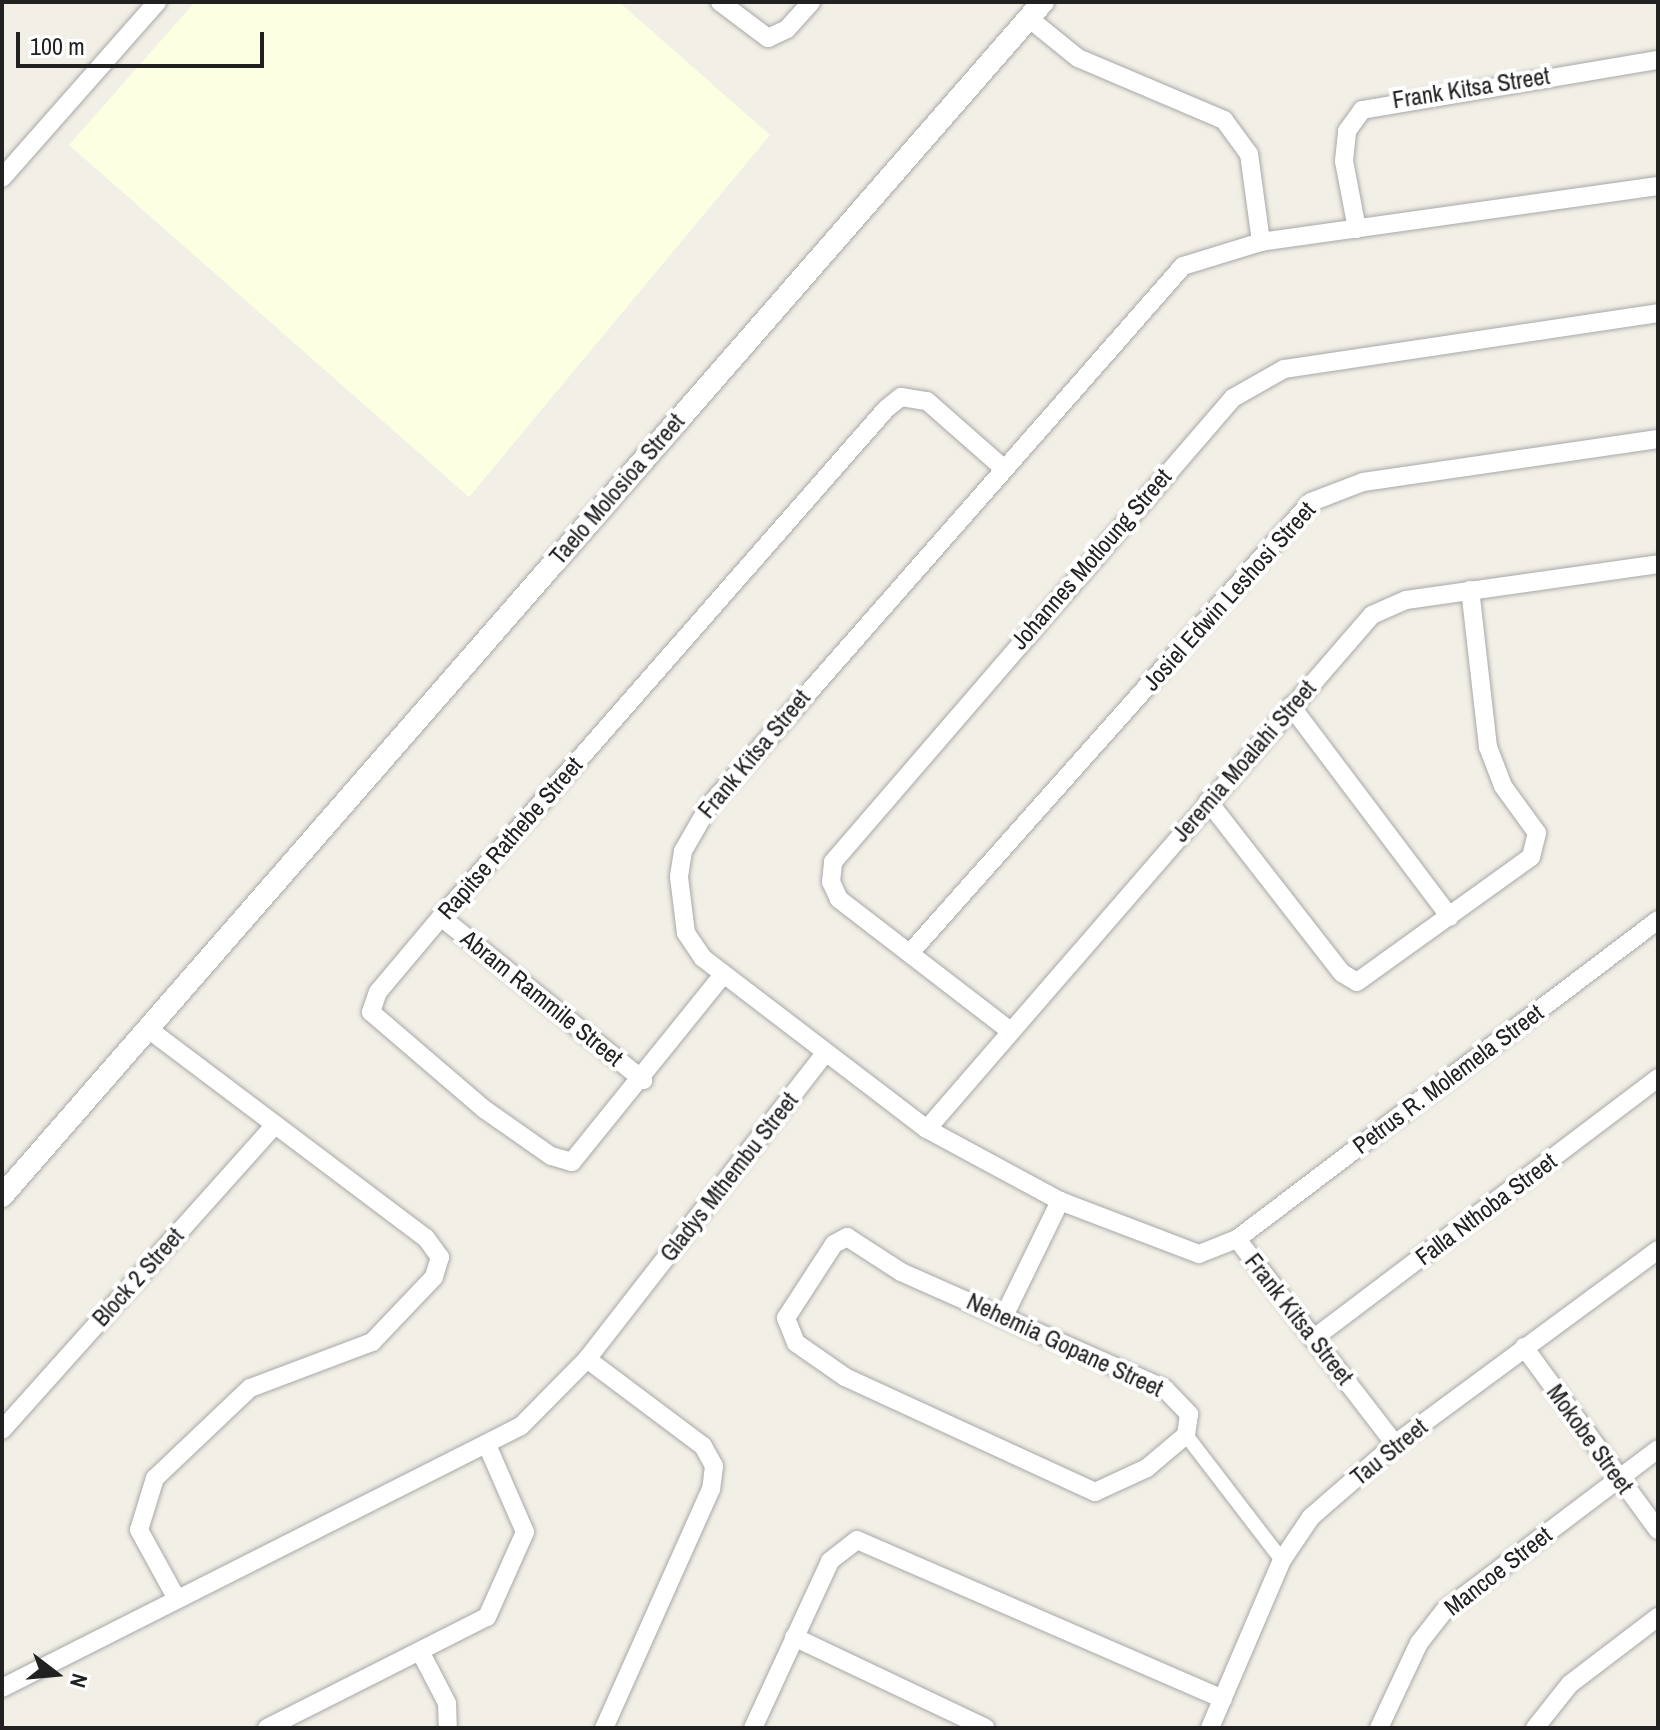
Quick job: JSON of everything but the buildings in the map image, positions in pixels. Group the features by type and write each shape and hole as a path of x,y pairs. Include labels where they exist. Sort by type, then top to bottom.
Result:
{"street":[{"path":"2,178 157,2"},
{"path":"720,2 768,38 787,29 811,2"},
{"path":"1037,11 1078,58 1224,120 1249,154 1261,242"},
{"name":"Taelo Molosioa Street","path":"2,1196 1037,11"},
{"name":"Frank Kitsa Street","path":"1357,229 1344,161 1347,131 1362,110 1658,60"},
{"name":"Frank Kitsa Street","path":"1395,1444 1237,1239 1216,1252 1184,1252 1060,1201 927,1129 722,976 686,933 679,907 683,851 699,819 1001,466 1164,283 1199,256 1261,242 1658,186"},
{"name":"Johannes Motloung Street","path":"1009,1030 834,892 831,871 838,853 1240,392 1284,369 1658,313"},
{"name":"Rapitse Rathebe Street","path":"722,976 643,1080 572,1162 551,1156 484,1109 371,1012 378,992 441,917 886,409 901,397 927,401 1001,466"},
{"name":"Josiel Edwin Leshosi Street","path":"910,953 1311,502 1363,482 1658,439"},
{"name":"Jeremia Moalahi Street","path":"927,1129 1009,1030 1372,615 1406,600 1658,564"},
{"path":"1208,801 1342,973 1357,982 1531,857 1538,840 1488,747 1470,590"},
{"path":"1291,706 1450,917"},
{"name":"Abram Rammile Street","path":"441,917 643,1080"},
{"name":"Petrus R. Molemela Street","path":"1237,1239 1658,920"},
{"path":"147,1028 426,1238 440,1265 372,1342 250,1388 155,1478 139,1530 177,1599"},
{"name":"Gladys Mthembu Street","path":"2,1688 487,1445 549,1404 825,1053"},
{"name":"Falla Nthoba Street","path":"1313,1339 1658,1078"},
{"name":"Block 2 Street","path":"2,1430 275,1125"},
{"path":"1005,1314 1060,1201"},
{"name":"Nehemia Gopane Street","path":"847,1237 901,1272 1005,1314 1165,1389 1189,1414 1186,1435 1113,1488 1078,1488 845,1377 796,1343 786,1318 834,1244 847,1237"},
{"name":"Tau Street","path":"1210,1728 1282,1560 1311,1517 1395,1444 1658,1250"},
{"name":"Mokobe Street","path":"1524,1347 1658,1530"},
{"path":"587,1359 703,1446 714,1466 711,1489 604,1728"},
{"path":"1186,1435 1282,1560"},
{"path":"267,1728 422,1655 487,1617 522,1548 521,1515 487,1445"},
{"name":"Mancoe Street","path":"1379,1728 1419,1643 1444,1611 1658,1449"},
{"path":"753,1728 830,1561 857,1540 1223,1699"},
{"path":"1535,1728 1570,1684 1658,1617"},
{"path":"794,1637 986,1728"},
{"path":"422,1655 447,1703 448,1728"}],"shaded area":[{"path":"195,2 619,2 770,135 469,497 69,145"}]}
